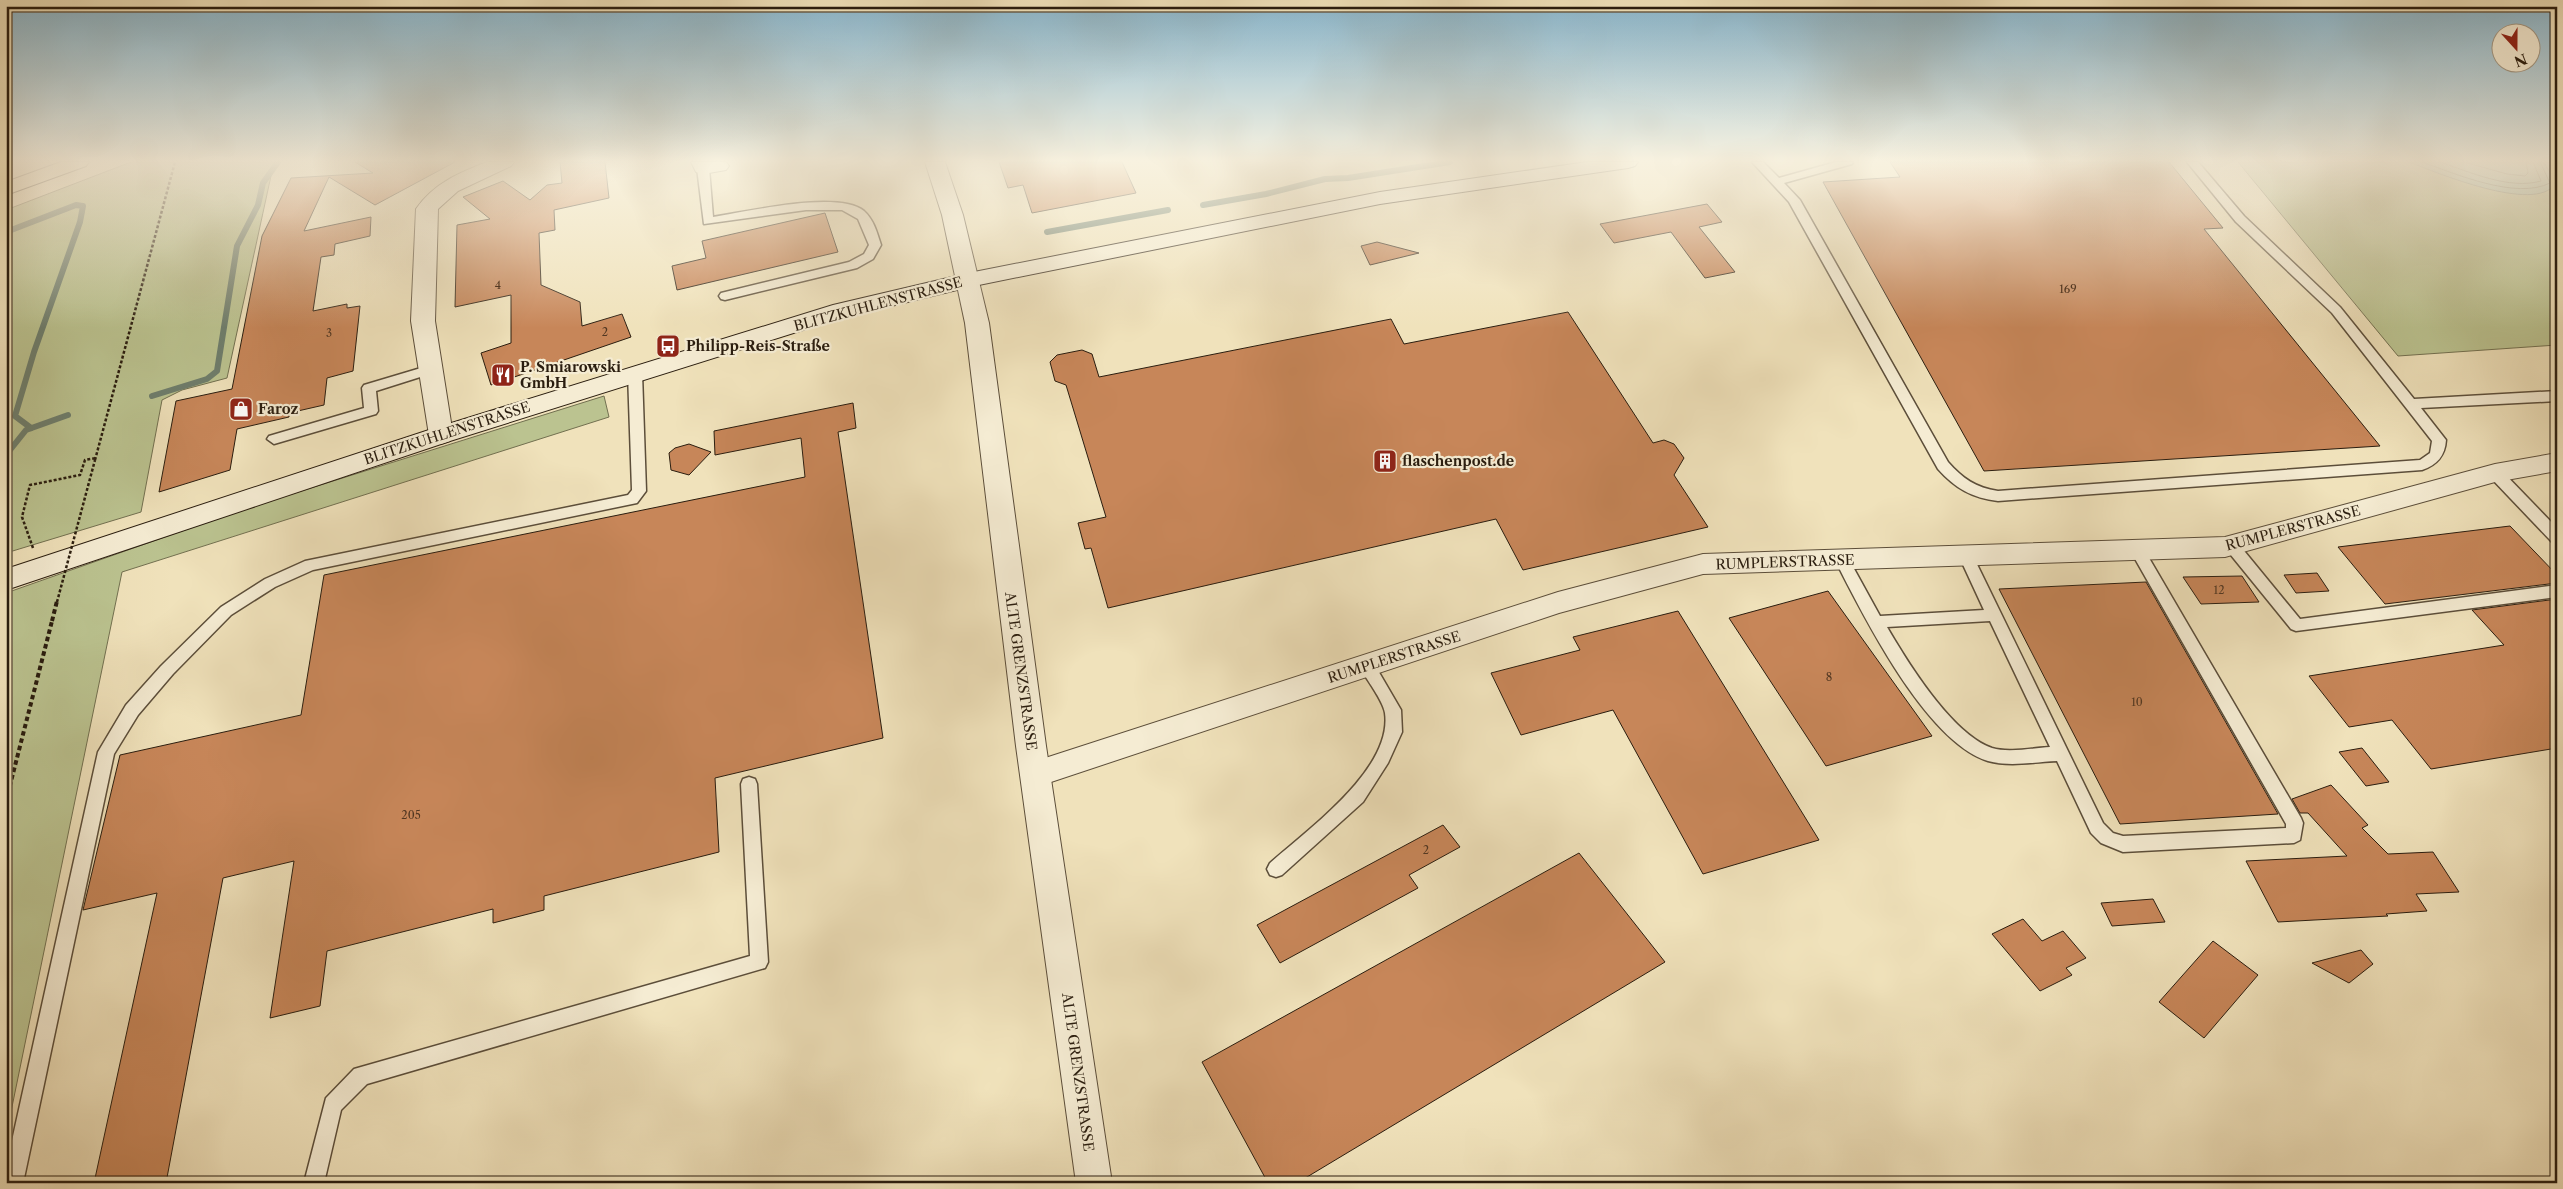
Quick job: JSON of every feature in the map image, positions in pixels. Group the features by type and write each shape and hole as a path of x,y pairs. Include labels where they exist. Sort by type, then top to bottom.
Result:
{"street":[{"path":"427,217 423,321 441,435"},
{"name":"ALTE GRENZSTRASSE","path":"951,217 969,280 1094,1183"},
{"name":"BLITZKUHLENSTRASSE","path":"6,580 441,435 635,373 833,313 969,280 1282,217"},
{"name":"RUMPLERSTRASSE","path":"1036,774 1558,603 1703,564 2137,550 2231,545 2495,473 2557,462"}],"lane":[{"path":"708,217 708,221 733,217"},
{"path":"725,296 853,266 869,256 875,245 866,220 863,217"},
{"path":"1804,217 1943,465 1958,482 1983,495 1998,496 2422,465 2434,460 2439,451 2439,440 2336,310 2240,217"},
{"path":"274,439 371,411 369,388 431,369"},
{"path":"13,1183 106,752 132,710 166,670 226,612 270,583 310,565 632,499 639,491 635,373"},
{"path":"2411,404 2557,396"},
{"path":"2495,473 2535,512 2557,538"},
{"path":"2231,545 2296,625 2557,591"},
{"path":"1966,556 2097,828 2107,838 2123,844 2294,835 2295,823 2137,550"},
{"path":"1842,560 1876,622 1929,702 1964,740 1991,755 2062,754"},
{"path":"1876,622 1994,615"},
{"path":"1276,869 1357,797 1382,758 1394,732 1392,710 1367,666"},
{"path":"314,1183 333,1105 361,1076 759,962 749,784"}],"path":[{"path":"6,800 160,217"},
{"path":"35,553 22,517 30,485 80,475 84,460 95,459"}],"shaded area":[{"path":"6,217 262,217 227,378 182,390 162,400 141,512 6,553"},
{"path":"2284,217 2557,217 2557,345 2398,356"},
{"path":"604,396 609,417 122,572 6,1136 6,593 247,508"}],"building":[{"path":"271,217 310,217 304,231 371,217 370,236 335,244 334,255 321,257 313,311 347,304 347,308 360,306 353,371 327,378 324,405 289,413 289,417 237,429 230,470 159,492 176,401 232,389 262,236"},
{"path":"488,217 554,217 555,230 539,233 541,285 580,302 582,326 622,314 631,337 491,385 481,353 511,343 511,295 455,307 457,225 490,219"},
{"path":"805,217 826,217 838,252 677,290 672,266 706,258 702,241"},
{"path":"1635,217 1718,217 1722,222 1699,227 1735,272 1705,278 1671,232 1614,243 1600,224"},
{"path":"1843,217 2214,217 2223,228 2204,229 2380,446 1984,471"},
{"path":"1377,242 1419,253 1370,265 1361,246"},
{"name":"flaschenpost.de","path":"1568,312 1653,443 1664,440 1674,444 1684,458 1674,475 1708,527 1523,570 1496,519 1108,608 1091,548 1085,549 1078,523 1106,517 1066,385 1055,381 1050,362 1057,355 1082,350 1092,354 1099,377 1391,319 1404,344"},
{"path":"853,403 856,428 838,432 883,738 715,778 719,852 544,896 544,910 493,923 493,909 327,951 320,1006 270,1018 294,861 223,878 166,1183 94,1183 157,893 83,910 120,755 301,715 324,575 805,477 801,438 715,455 714,431"},
{"path":"689,444 711,452 689,475 671,470 669,453 675,448"},
{"path":"2510,526 2557,575 2557,583 2385,604 2338,547"},
{"path":"2317,573 2329,591 2296,593 2284,575"},
{"path":"2242,576 2259,602 2201,604 2183,577"},
{"path":"2146,582 2278,814 2120,824 1999,589"},
{"path":"1828,591 1932,736 1826,766 1729,618"},
{"path":"2557,599 2557,748 2431,769 2392,720 2349,727 2309,676 2504,645 2472,610"},
{"path":"1678,611 1819,840 1703,874 1613,710 1521,735 1491,673 1580,650 1573,637"},
{"path":"2362,748 2389,782 2366,786 2339,752"},
{"path":"2331,785 2368,825 2362,828 2388,854 2433,852 2459,892 2416,894 2427,911 2386,914 2388,916 2278,922 2246,861 2347,856 2308,813 2300,813 2292,799"},
{"path":"1443,825 1460,847 1409,875 1418,888 1280,963 1257,925"},
{"path":"1579,853 1665,962 1297,1183 1268,1183 1202,1062"},
{"path":"2153,899 2165,922 2112,926 2101,903"},
{"path":"2023,919 2042,941 2063,931 2086,958 2066,968 2072,975 2040,991 1992,934"},
{"path":"2213,941 2258,975 2204,1038 2159,1002"},
{"path":"2361,950 2373,964 2349,983 2312,963"}],"waterway":[{"path":"6,232 44,217"},
{"path":"31,428 15,416 34,352 81,217"},
{"path":"152,396 207,379 217,371 237,246 252,217"},
{"path":"1047,232 1127,217"},
{"path":"6,455 26,430 68,415"}],"place":[{"name":"Philipp-Reis-Straße","path":"668,346"},
{"name":"P. Smiarowski GmbH","path":"503,375"},
{"name":"Faroz","path":"241,409"},
{"name":"flaschenpost.de","path":"1385,461"}]}
